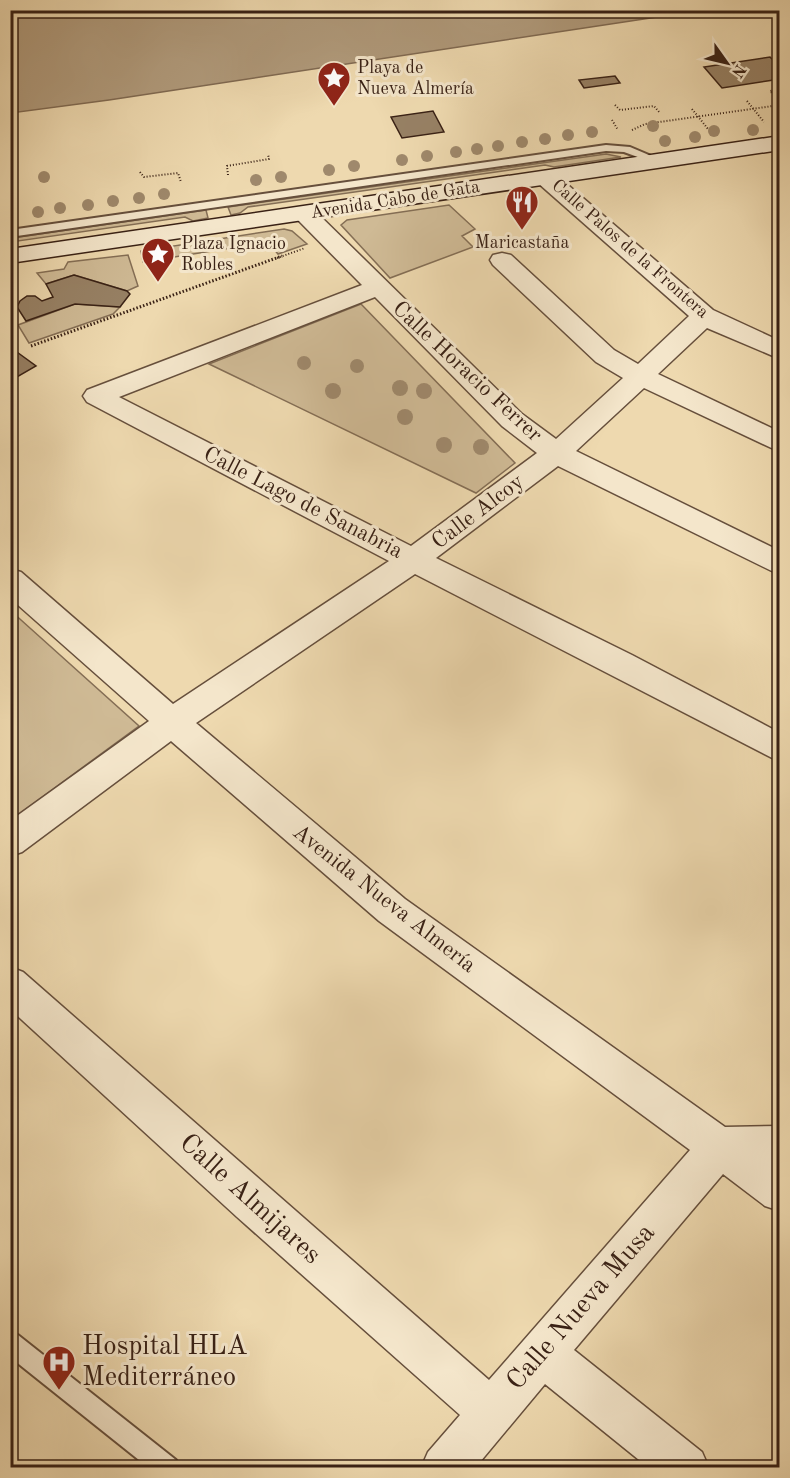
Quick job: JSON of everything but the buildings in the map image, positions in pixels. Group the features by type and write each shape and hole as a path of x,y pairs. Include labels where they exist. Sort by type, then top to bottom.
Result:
{"street":[{"name":"Avenida Cabo de Gata","path":"10,256 780,143"},
{"name":"Calle Palos de la Frontera","path":"546,177 704,316 732,331 780,351"},
{"name":"Calle Horacio Ferrer","path":"305,214 512,420 556,453 780,564"},
{"path":"502,260 605,356 640,376 780,443"},
{"name":"Calle Lago de Sanabria","path":"379,287 96,396 413,560 621,664 780,749"},
{"name":"Calle Alcoy","path":"10,841 172,722 413,560 556,453 704,316"},
{"name":"Avenida Nueva Almería","path":"10,580 392,910 780,1191"},
{"name":"Calle Almijares","path":"10,984 252,1202 491,1412"},
{"path":"719,1147 780,1146"},
{"name":"Calle Nueva Musa","path":"444,1467 719,1147"},
{"path":"542,1353 686,1467"}],"lane":[{"path":"10,234 613,148 626,149 657,161"},
{"path":"14,1352 168,1467"}],"path":[{"path":"776,97 770,91 780,89"},
{"path":"747,101 758,114"},
{"path":"615,105 620,110 654,106 660,113"},
{"path":"627,131 645,124 780,105"},
{"path":"692,109 703,123"},
{"path":"228,175 227,166 269,159 268,154"},
{"path":"140,172 144,177 176,173 181,182"},
{"path":"31,346 331,239"}],"shaded area":[{"path":"11,10 697,11 11,113"},
{"path":"606,154 621,157 554,167 545,165 248,207 240,213 231,215 228,207"},
{"path":"449,205 475,229 462,236 473,247 390,278 341,225 347,220"},
{"path":"206,210 208,218 193,221 185,217 11,242 11,238"},
{"path":"284,229 292,231 307,244 278,254 268,242 143,262 141,251"},
{"path":"128,255 138,286 127,291 74,275 46,284 37,273 64,269 68,262"},
{"path":"75,304 120,307 113,314 29,343 18,325"},
{"path":"361,304 515,463 476,493 209,364"},
{"path":"10,612 139,726 11,820"}],"place":[{"name":"Playa de Nueva Almería","path":"334,107"},
{"name":"Maricastaña","path":"522,231"},
{"name":"Plaza Ignacio Robles","path":"158,283"},
{"name":"Hospital HLA Mediterráneo","path":"59,1391"}]}
